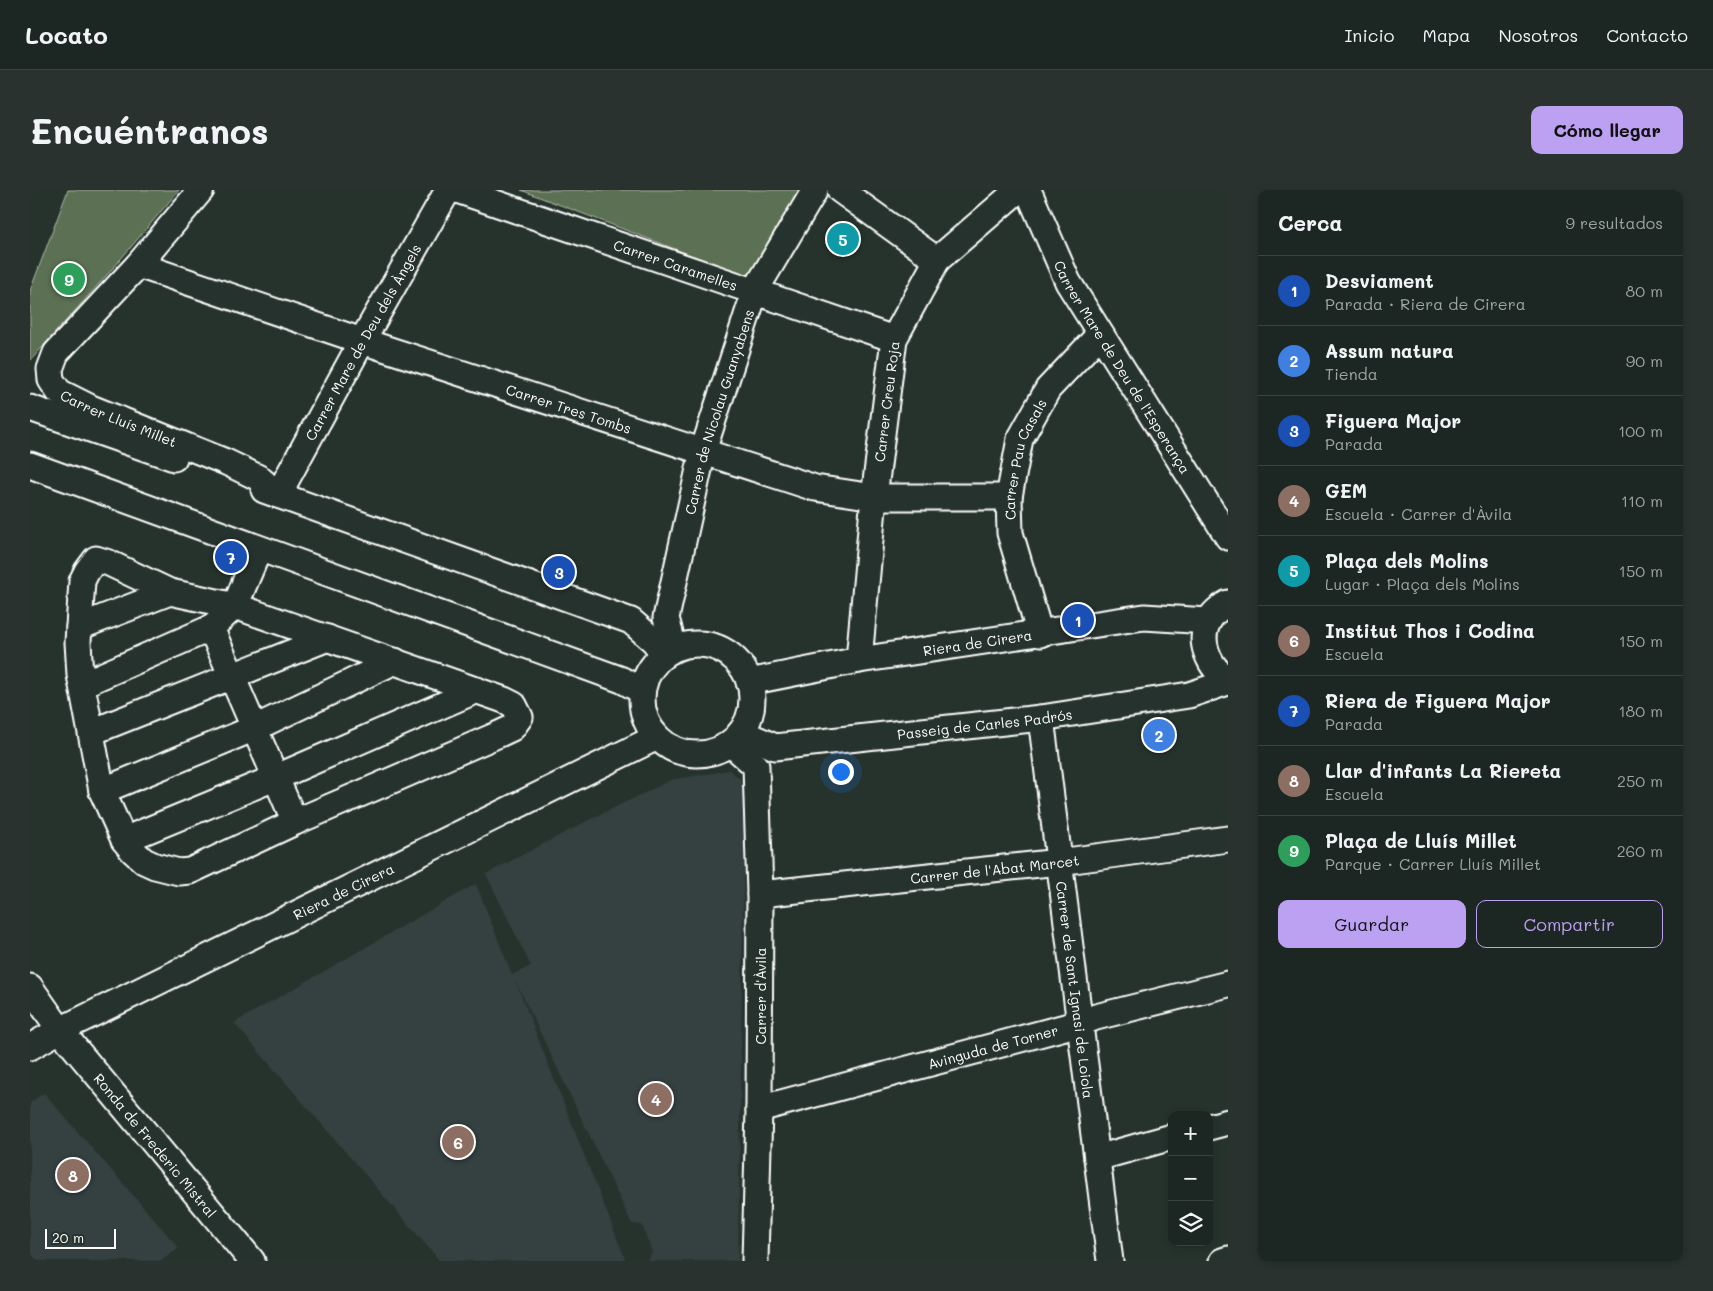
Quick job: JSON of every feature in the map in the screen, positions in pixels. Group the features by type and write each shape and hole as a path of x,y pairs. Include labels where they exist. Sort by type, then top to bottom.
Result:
{"street":[{"name":"Carrer Lluís Millet","path":"202,190 138,265 56,353 50,369 51,380 59,392 92,408 226,462 259,478 278,494"},
{"name":"Carrer Mare de Deu dels Àngels","path":"278,494 448,190"},
{"name":"Carrer Caramelles","path":"457,190 894,339"},
{"name":"Carrer de Nicolau Guanyabens","path":"669,652 666,618 703,451 756,291 814,190"},
{"path":"840,190 937,260"},
{"name":"Carrer Creu Roja","path":"859,660 874,497 894,339 937,260 1018,190"},
{"name":"Carrer Mare de Deu de l'Esperança","path":"1028,190 1068,282 1228,537"},
{"name":"Carrer Tres Tombs","path":"138,265 362,341 815,488 874,497 1009,497"},
{"name":"Carrer Pau Casals","path":"1040,634 1010,533 1009,497 1020,439 1048,389 1100,334"},
{"path":"30,408 278,494 631,621 669,652"},
{"path":"30,465 622,680 642,691"},
{"path":"83,684 211,628 235,606 259,548"},
{"path":"96,559 170,592 235,606 504,700 514,705 520,717 512,728 296,822 190,871 179,872 144,861 133,852 124,840 102,791 80,675 78,642 82,581 96,559"},
{"path":"79,627 170,592"},
{"path":"1228,603 1216,611 1208,621 1204,634 1204,648 1213,666 1228,677"},
{"name":"Riera de Cirera","path":"749,682 859,660 1144,617 1208,621"},
{"path":"211,628 296,822"},
{"path":"92,732 328,638"},
{"path":"692,644 710,645 727,653 741,665 749,682 752,694 748,720 736,737 716,751 700,754 684,753 670,747 657,737 649,727 644,716 641,704 642,691 648,673 659,659 669,652 692,644"},
{"path":"102,791 255,728 395,661"},
{"name":"Passeig de Carles Padrós","path":"736,737 775,747 1041,718 1189,694 1228,682"},
{"path":"124,840 277,777 477,690"},
{"name":"Carrer de Sant Ignasi de Loiola","path":"1041,718 1110,1261"},
{"name":"Riera de Cirera","path":"30,1047 60,1030 657,737"},
{"name":"Carrer d'Àvila","path":"736,737 756,766 760,894 760,1109 755,1261"},
{"name":"Carrer de l'Abat Marcet","path":"760,894 1059,862 1228,839"},
{"name":"Avinguda de Torner","path":"760,1109 1080,1023 1096,1017 1228,984"},
{"path":"30,987 60,1030"},
{"name":"Ronda de Frederic Mistral","path":"60,1030 252,1261"},
{"path":"1213,1126 1228,1122"},
{"path":"1097,1158 1168,1139"},
{"path":"1222,1261 1228,1259"}],"shaded area":[{"path":"729,770 745,783 738,1261 648,1261 652,1252 642,1225 632,1224 515,980 626,1261 440,1261 234,1023 476,884 512,975 531,966 486,874 671,780"},
{"path":"44,1093 179,1248 161,1261 30,1261 30,1103"}],"green space":[{"path":"68,190 179,190 114,267 30,361 30,291"},
{"path":"521,190 808,190 751,278"}],"place":[{"name":"Plaça dels Molins","path":"843,239"},
{"name":"Plaça de Lluís Millet","path":"69,279"},
{"name":"Riera de Figuera Major","path":"231,557"},
{"name":"Figuera Major","path":"559,572"},
{"name":"Desviament","path":"1078,620"},
{"name":"Assum natura","path":"1159,735"},
{"name":"GEM","path":"656,1099"},
{"name":"Institut Thos i Codina","path":"458,1142"},
{"name":"Llar d'infants La Riereta","path":"73,1175"}]}
